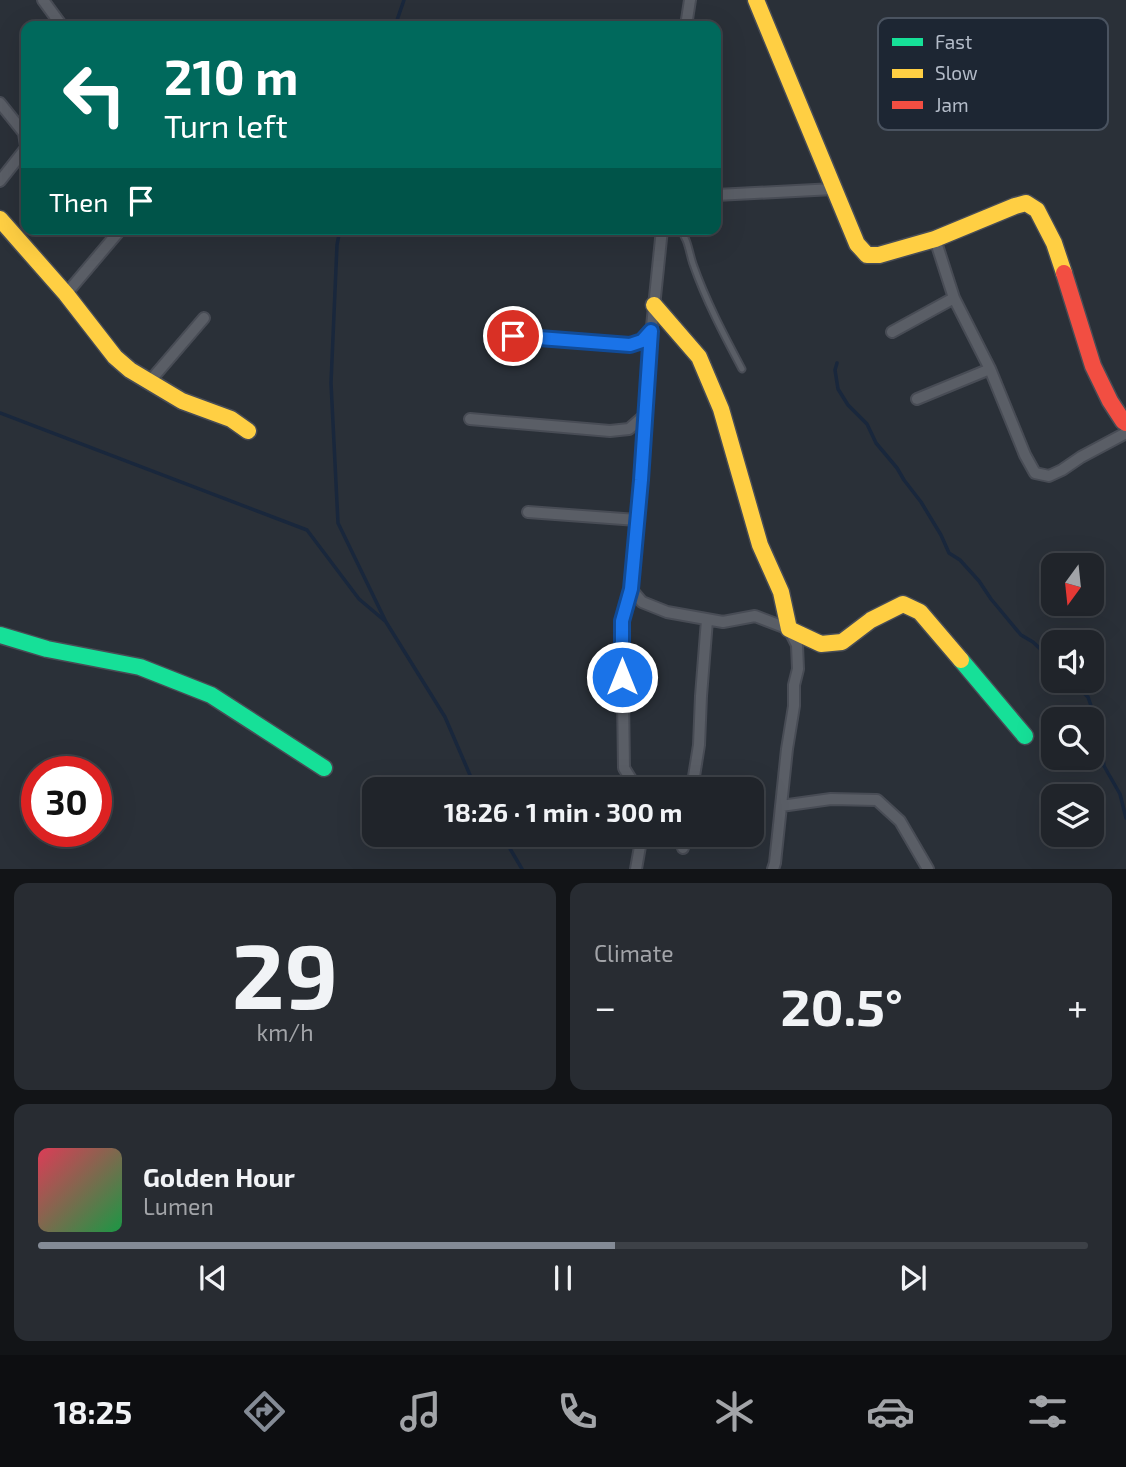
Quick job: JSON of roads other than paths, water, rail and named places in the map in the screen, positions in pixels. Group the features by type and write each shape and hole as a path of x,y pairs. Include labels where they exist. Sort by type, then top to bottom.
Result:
{"street":[{"path":"43,0 58,21"},
{"path":"687,21 690,0"},
{"path":"756,0 834,189 858,244 867,255 879,255 935,239 1026,203 1037,211 1054,243 1093,366 1110,401 1126,423"},
{"path":"0,103 21,129"},
{"path":"0,181 21,154"},
{"path":"721,195 834,189"},
{"path":"0,219 66,294 115,357 130,370 181,401 231,419 248,431"},
{"path":"66,294 116,235"},
{"path":"630,777 624,768 622,621 631,589 651,331 661,235"},
{"path":"935,239 954,298 990,369 1035,473 1049,476 1126,433"},
{"path":"892,332 954,298"},
{"path":"654,305 699,357 721,409 760,545 781,592 789,629 797,645 798,669 773,869"},
{"path":"150,382 204,318"},
{"path":"490,334 630,345 642,341 651,331"},
{"path":"917,399 990,369"},
{"path":"470,419 610,431 629,429 645,415"},
{"path":"528,512 637,520"},
{"path":"631,589 642,602 667,612 723,622 755,616 821,643 842,642 883,612 902,604 920,612 1025,736"},
{"path":"694,777 699,745 707,621"},
{"path":"0,635 47,649 140,667 211,695 324,768"},
{"path":"781,806 831,799 877,800 900,821 928,869"},
{"path":"636,869 640,847"}],"lane":[{"path":"684,235 715,318 742,369"}],"waterway":[{"path":"397,21 404,0"},
{"path":"339,235 331,383 338,523 386,622 445,717 471,777"},
{"path":"837,363 835,370 838,389 848,405 867,424 876,443 921,502 949,553 960,560 979,581 1021,635 1041,650"},
{"path":"0,413 307,530 359,599 385,621"},
{"path":"1084,693 1088,697 1099,729 1104,766 1120,794 1126,818"},
{"path":"509,847 522,869"}]}
